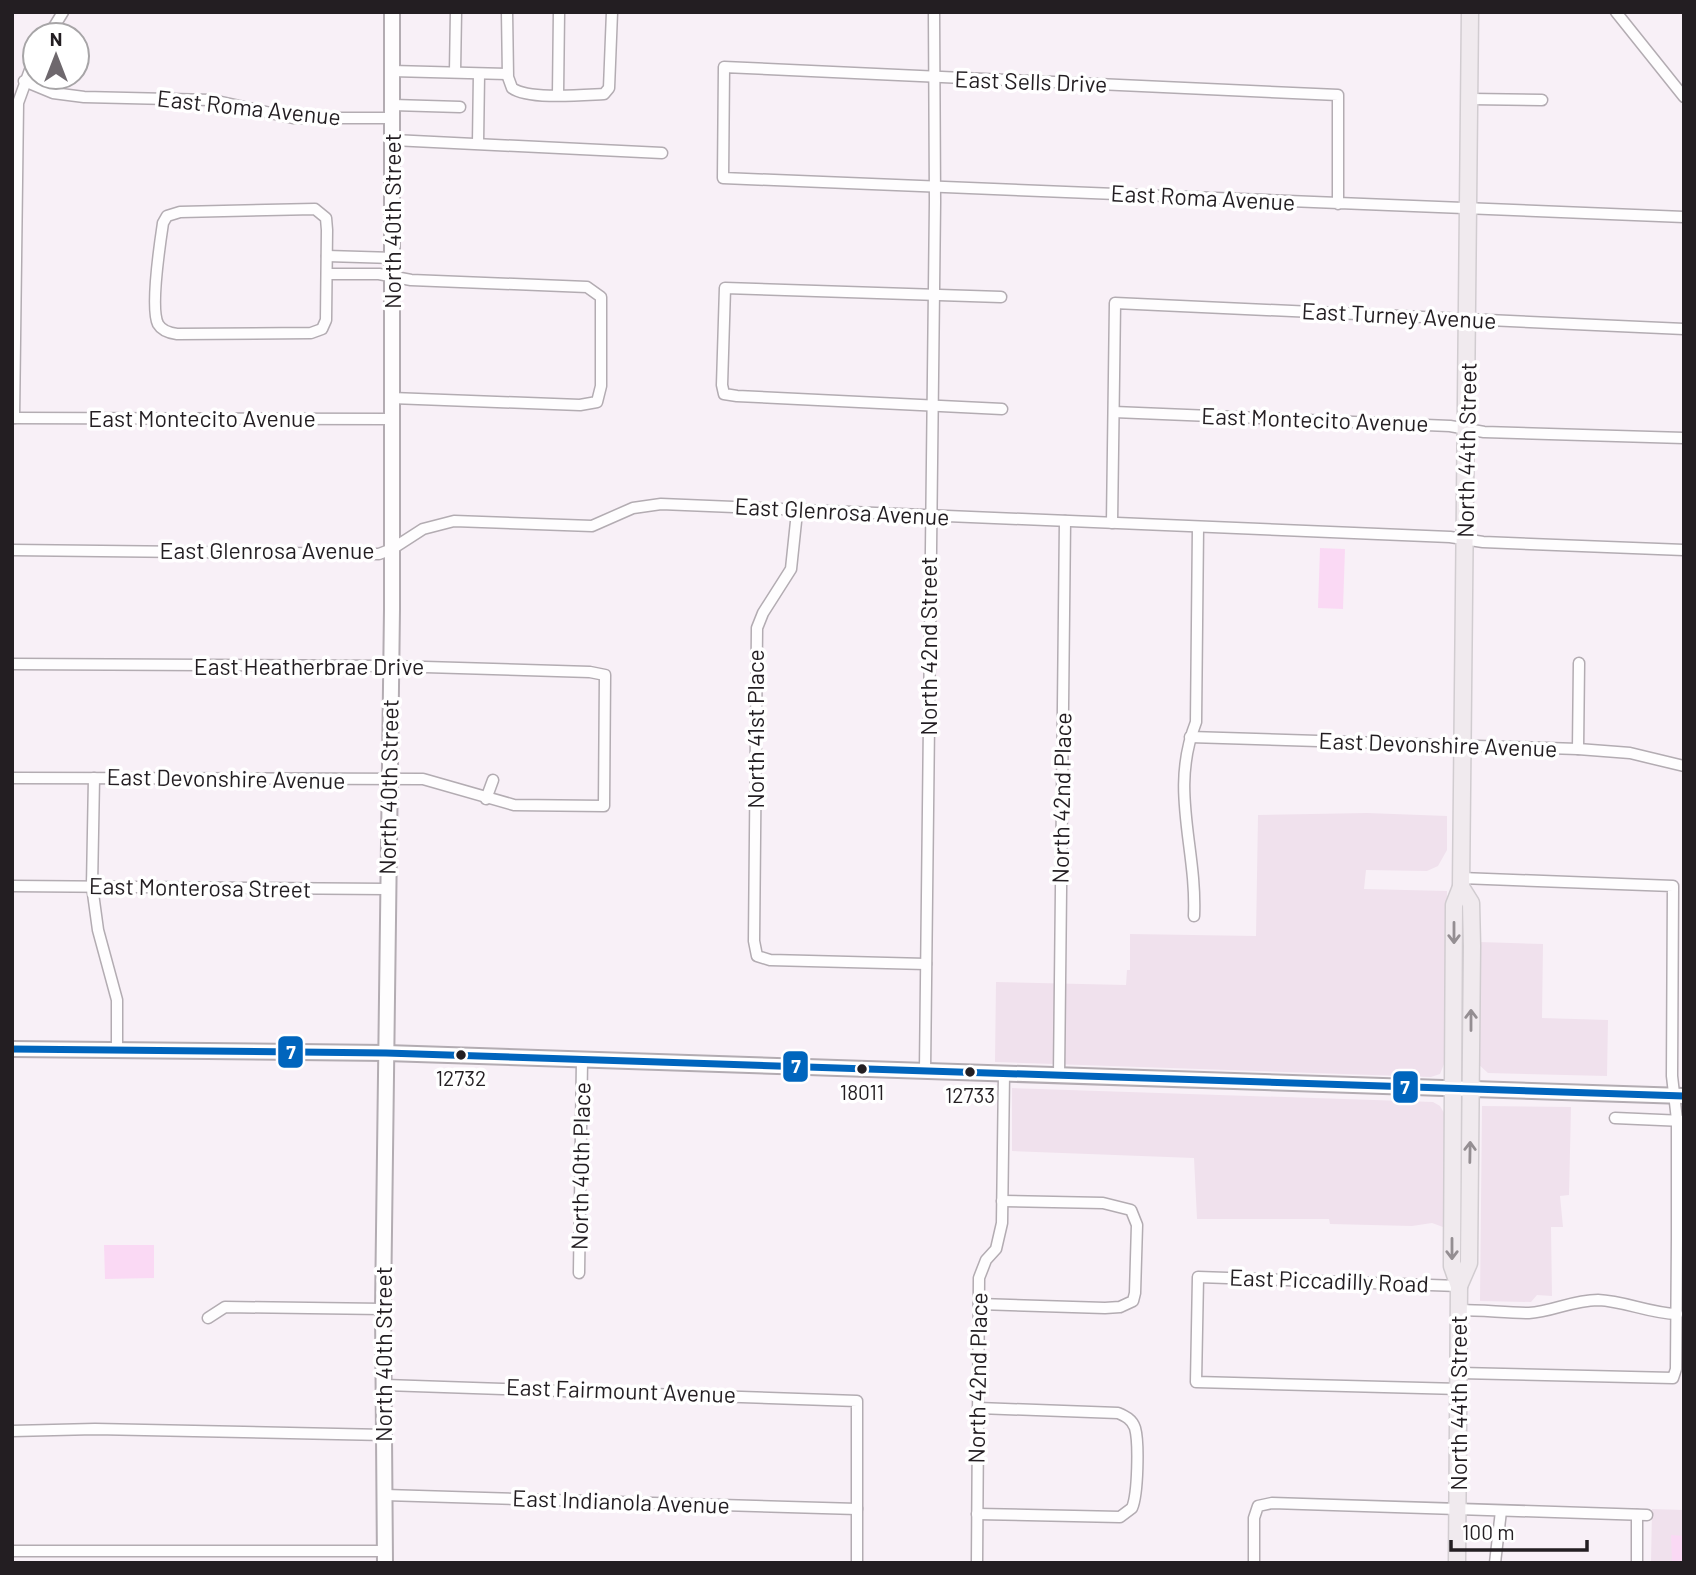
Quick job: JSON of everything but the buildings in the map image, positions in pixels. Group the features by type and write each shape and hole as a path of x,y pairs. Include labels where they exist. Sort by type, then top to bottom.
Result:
{"main road":[{"name":"North 40th Street","path":"385,1557 383,1309 394,277 392,12"},
{"name":"North 44th Street","path":"1460,1286 1452,1266 1454,905 1461,882 1468,428 1470,12"},
{"name":"North 44th Street","path":"1457,1563 1460,1286 1469,1263 1471,1088 1471,903 1461,882"},
{"path":"12,1049 386,1053 1679,1096"}],"street":[{"path":"455,72 456,12"},
{"path":"507,12 509,84 516,92 558,94 604,94 609,88 612,12"},
{"path":"558,94 559,12"},
{"name":"North 42nd Street","path":"925,1070 934,295 934,12"},
{"path":"1616,12 1684,97"},
{"name":"East Sells Drive","path":"723,178 724,67 1338,95 1338,204"},
{"path":"392,71 508,74"},
{"path":"478,143 479,74"},
{"path":"13,418 18,103 21,91"},
{"name":"East Roma Avenue","path":"48,91 84,97 212,100 293,117 460,107"},
{"path":"1469,99 1542,100"},
{"path":"393,140 662,153"},
{"name":"East Roma Avenue","path":"723,178 1684,217"},
{"path":"230,209 314,209 326,218 327,274 326,320 322,329 315,333 171,333 162,329 157,321 162,234 164,219 169,215 230,209"},
{"path":"327,256 394,258"},
{"path":"366,257 366,274"},
{"path":"327,274 587,287 600,297 601,386 597,402 580,405 392,398"},
{"path":"1001,297 725,288 722,301 724,394 1002,409"},
{"name":"East Turney Avenue","path":"1114,412 1115,303 1684,329"},
{"path":"1112,523 1114,412"},
{"name":"East Montecito Avenue","path":"1114,412 1468,428 1484,432 1684,438"},
{"name":"East Montecito Avenue","path":"13,418 392,419"},
{"name":"East Glenrosa Avenue","path":"12,550 379,554 423,529 454,521 592,526 633,508 661,504 1684,550"},
{"name":"North 41st Place","path":"797,512 792,569 763,613 757,628 754,941 758,956 770,960 926,964"},
{"name":"North 42nd Place","path":"1059,1075 1065,521"},
{"path":"1194,916 1193,859 1184,816 1183,768 1196,722 1198,527"},
{"path":"1578,749 1579,663"},
{"name":"East Heatherbrae Drive","path":"12,664 391,666 578,672 605,676 604,806"},
{"name":"East Devonshire Avenue","path":"1191,737 1578,749 1630,753 1684,766"},
{"name":"East Devonshire Avenue","path":"12,778 438,781 486,799 514,805 604,806"},
{"path":"94,778 92,886 98,930 117,1000 117,1050"},
{"path":"486,799 493,780"},
{"path":"1460,1381 1673,1378 1676,1373 1680,1120 1674,886 1461,882"},
{"name":"East Monterosa Street","path":"12,886 387,889"},
{"name":"North 40th Place","path":"579,1273 582,1059"},
{"name":"North 42nd Place","path":"977,1563 979,1304 982,1268 996,1249 1000,1235 1004,1073"},
{"path":"1615,1118 1680,1120"},
{"path":"979,1304 1105,1308 1120,1307 1133,1301 1136,1285 1137,1225 1131,1210 1103,1203 1002,1200"},
{"name":"East Piccadilly Road","path":"1460,1286 1198,1277 1196,1382 1460,1381"},
{"name":"East Piccadilly Road","path":"1460,1310 1530,1313 1567,1302 1594,1300 1621,1303 1644,1311 1677,1314"},
{"path":"208,1318 225,1307 383,1309"},
{"name":"East Fairmount Avenue","path":"385,1385 857,1401 858,1509"},
{"path":"977,1514 1120,1517 1132,1508 1136,1490 1133,1423 1118,1413 978,1408"},
{"path":"12,1431 385,1435"},
{"name":"East Indianola Avenue","path":"385,1495 858,1509"},
{"path":"1254,1563 1254,1518 1258,1506 1272,1503 1642,1515 1637,1563"},
{"path":"857,1563 858,1509"},
{"path":"1495,1563 1501,1511"},
{"path":"12,1551 181,1557 385,1557"}],"shaded area":[{"path":"1320,548 1345,549 1343,609 1318,608"},
{"path":"1367,813 1447,816 1447,850 1438,866 1427,871 1366,870 1364,889 1447,891 1444,1064 1440,1074 1431,1077 995,1062 996,982 1126,985 1127,970 1130,970 1130,934 1256,936 1258,815"},
{"path":"1480,942 1543,944 1542,1018 1608,1020 1607,1076 1488,1073 1478,1064"},
{"path":"1012,1088 1433,1102 1440,1106 1444,1113 1443,1227 1432,1223 1412,1226 1330,1224 1329,1219 1197,1219 1194,1158 1012,1151"},
{"path":"1482,1106 1571,1107 1569,1195 1560,1196 1563,1227 1551,1227 1552,1296 1537,1295 1531,1302 1480,1301"},
{"path":"104,1245 154,1245 154,1278 105,1279"},
{"path":"1652,1509 1684,1510 1684,1563 1651,1563"},
{"path":"1671,1535 1684,1536 1684,1563 1672,1563"}],"transit line":[{"name":"7","path":"12,1049 386,1053 1684,1096"}],"place":[{"name":"12732","path":"461,1055"},
{"name":"18011","path":"862,1069"},
{"name":"12733","path":"970,1072"}]}
